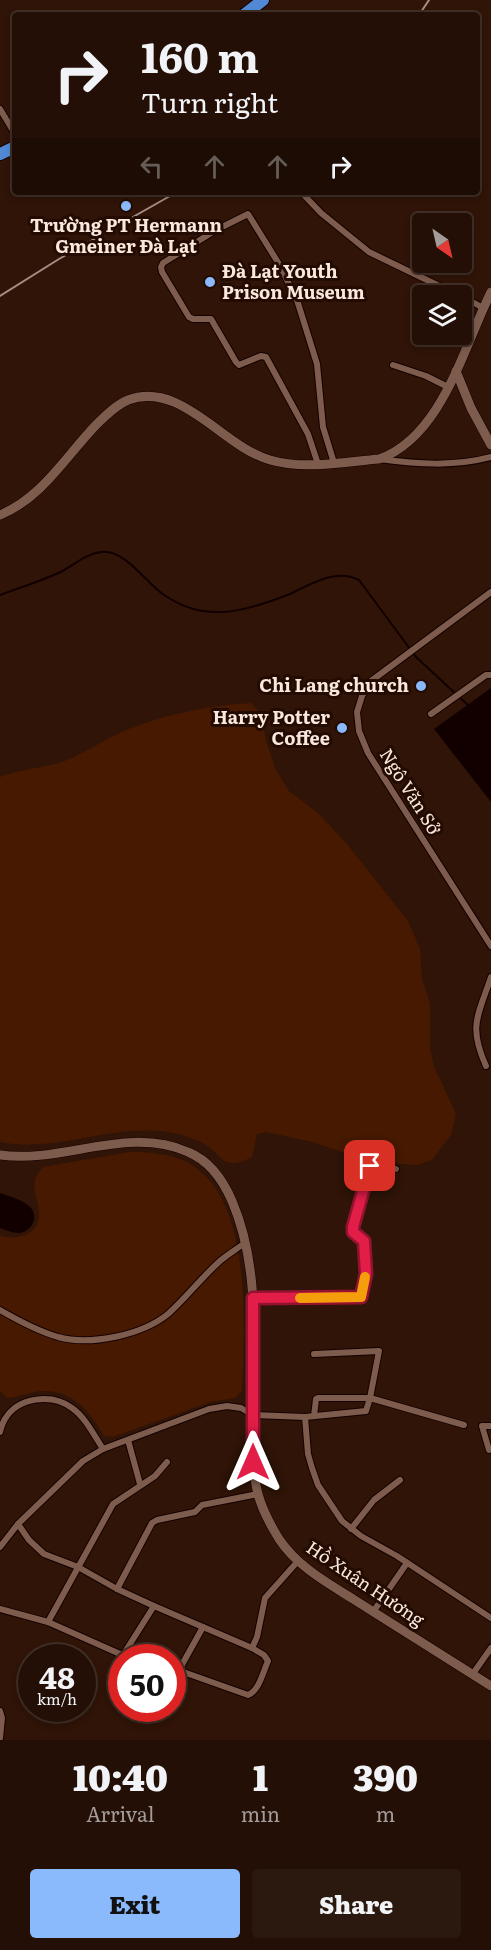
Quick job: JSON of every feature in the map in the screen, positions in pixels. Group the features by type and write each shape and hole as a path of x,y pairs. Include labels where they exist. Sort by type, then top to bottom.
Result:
{"highway":[{"path":"248,12 263,0"}],"main road":[{"path":"0,514 16,507 45,484 104,417 119,405 140,397 166,398 183,406 254,455 285,463 318,464 379,459 396,452 423,426 448,387 491,292"},
{"path":"456,371 471,408 491,445"},
{"name":"Hồ Xuân Hương","path":"0,1155 13,1157 61,1154 108,1144 141,1142 170,1145 189,1152 205,1161 218,1175 236,1211 246,1242 253,1298 253,1462 258,1494 279,1538 298,1561 373,1612 491,1686"}],"street":[{"path":"0,109 12,129"},
{"path":"305,195 321,213 369,252 438,285"},
{"path":"318,464 308,434 266,357 261,356 239,365 211,319 189,317 162,272 161,267 164,263 216,230 248,214 279,264 297,300 317,364 322,427 334,463"},
{"path":"472,302 483,308"},
{"path":"393,366 426,376 448,387"},
{"path":"379,459 429,464 463,463 491,457"},
{"name":"Ngô Văn Sở","path":"491,592 370,681 365,688 357,712 362,741 491,945"},
{"path":"431,714 486,675 491,675"},
{"path":"486,1066 478,1048 475,1033 477,1018 491,977"},
{"path":"253,1298 361,1297 366,1274 365,1252 364,1241 353,1232 357,1211 373,1162 396,1169"},
{"path":"0,1310 25,1324 60,1338 112,1338 142,1330 167,1314 220,1261 246,1242"},
{"path":"0,1547 18,1524 83,1461 103,1449 209,1410 227,1406 241,1408 253,1415 305,1417 366,1411 379,1351 314,1354"},
{"path":"314,1416 318,1398 370,1398 464,1425"},
{"path":"0,1432 5,1418 16,1407 32,1400 58,1401 72,1407 88,1425 103,1449"},
{"path":"305,1417 308,1454 318,1485 342,1521 491,1618"},
{"path":"489,1450 482,1426 491,1426"},
{"path":"128,1440 140,1484"},
{"path":"48,1622 113,1504 154,1476 167,1462"},
{"path":"351,1529 374,1500 400,1480"},
{"path":"117,1588 152,1523 195,1512 202,1505 258,1494"},
{"path":"18,1524 29,1540 44,1554 78,1567 154,1606 252,1648 264,1655 268,1661 257,1688 248,1695 186,1673"},
{"path":"252,1648 257,1637 265,1598 298,1561"},
{"path":"373,1612 407,1563"},
{"path":"130,1644 154,1606"},
{"path":"0,1609 48,1622 108,1648"},
{"path":"186,1653 203,1627"},
{"path":"472,1674 491,1648"},
{"path":"0,1711 2,1718 0,1738"}],"shaded area":[{"path":"491,688 491,802 434,729"},
{"path":"251,703 261,713 266,741 276,770 289,791 319,814 347,844 408,921 420,949 422,979 430,1004 430,1048 434,1066 456,1114 451,1135 432,1160 418,1165 402,1164 362,1153 342,1152 312,1142 266,1132 257,1134 252,1157 234,1163 224,1160 201,1142 162,1131 117,1133 39,1144 19,1145 0,1142 0,777 67,760 121,732 144,723 204,708"},
{"path":"129,1152 164,1155 180,1159 195,1167 214,1185 227,1210 236,1239 241,1270 244,1335 242,1391 235,1398 210,1402 113,1437 104,1436 87,1411 63,1394 39,1391 7,1398 0,1391 0,1236 20,1237 35,1228 39,1215 34,1185 43,1167"},
{"path":"0,1193 31,1208 34,1220 27,1230 16,1233 0,1228"}],"waterway":[{"path":"0,595 49,577 89,555 101,552 110,552 127,561 157,590 171,600 192,609 207,612 249,608 283,597 324,579 350,577 359,580 416,657 470,707"}],"railway":[{"path":"421,12 429,0"},
{"path":"0,296 59,259 172,195"}],"slow traffic":[{"path":"300,1298 361,1297 365,1277"}],"place":[{"name":"Trường PT Hermann Gmeiner Đà Lạt","path":"126,206"},
{"name":"Đà Lạt Youth Prison Museum","path":"210,282"},
{"name":"Chi Lang church","path":"421,686"},
{"name":"Harry Potter Coffee","path":"342,728"}],"route":[{"path":"253,1462 253,1298 361,1297 366,1274 364,1241 353,1232 353,1227 370,1166"}]}
